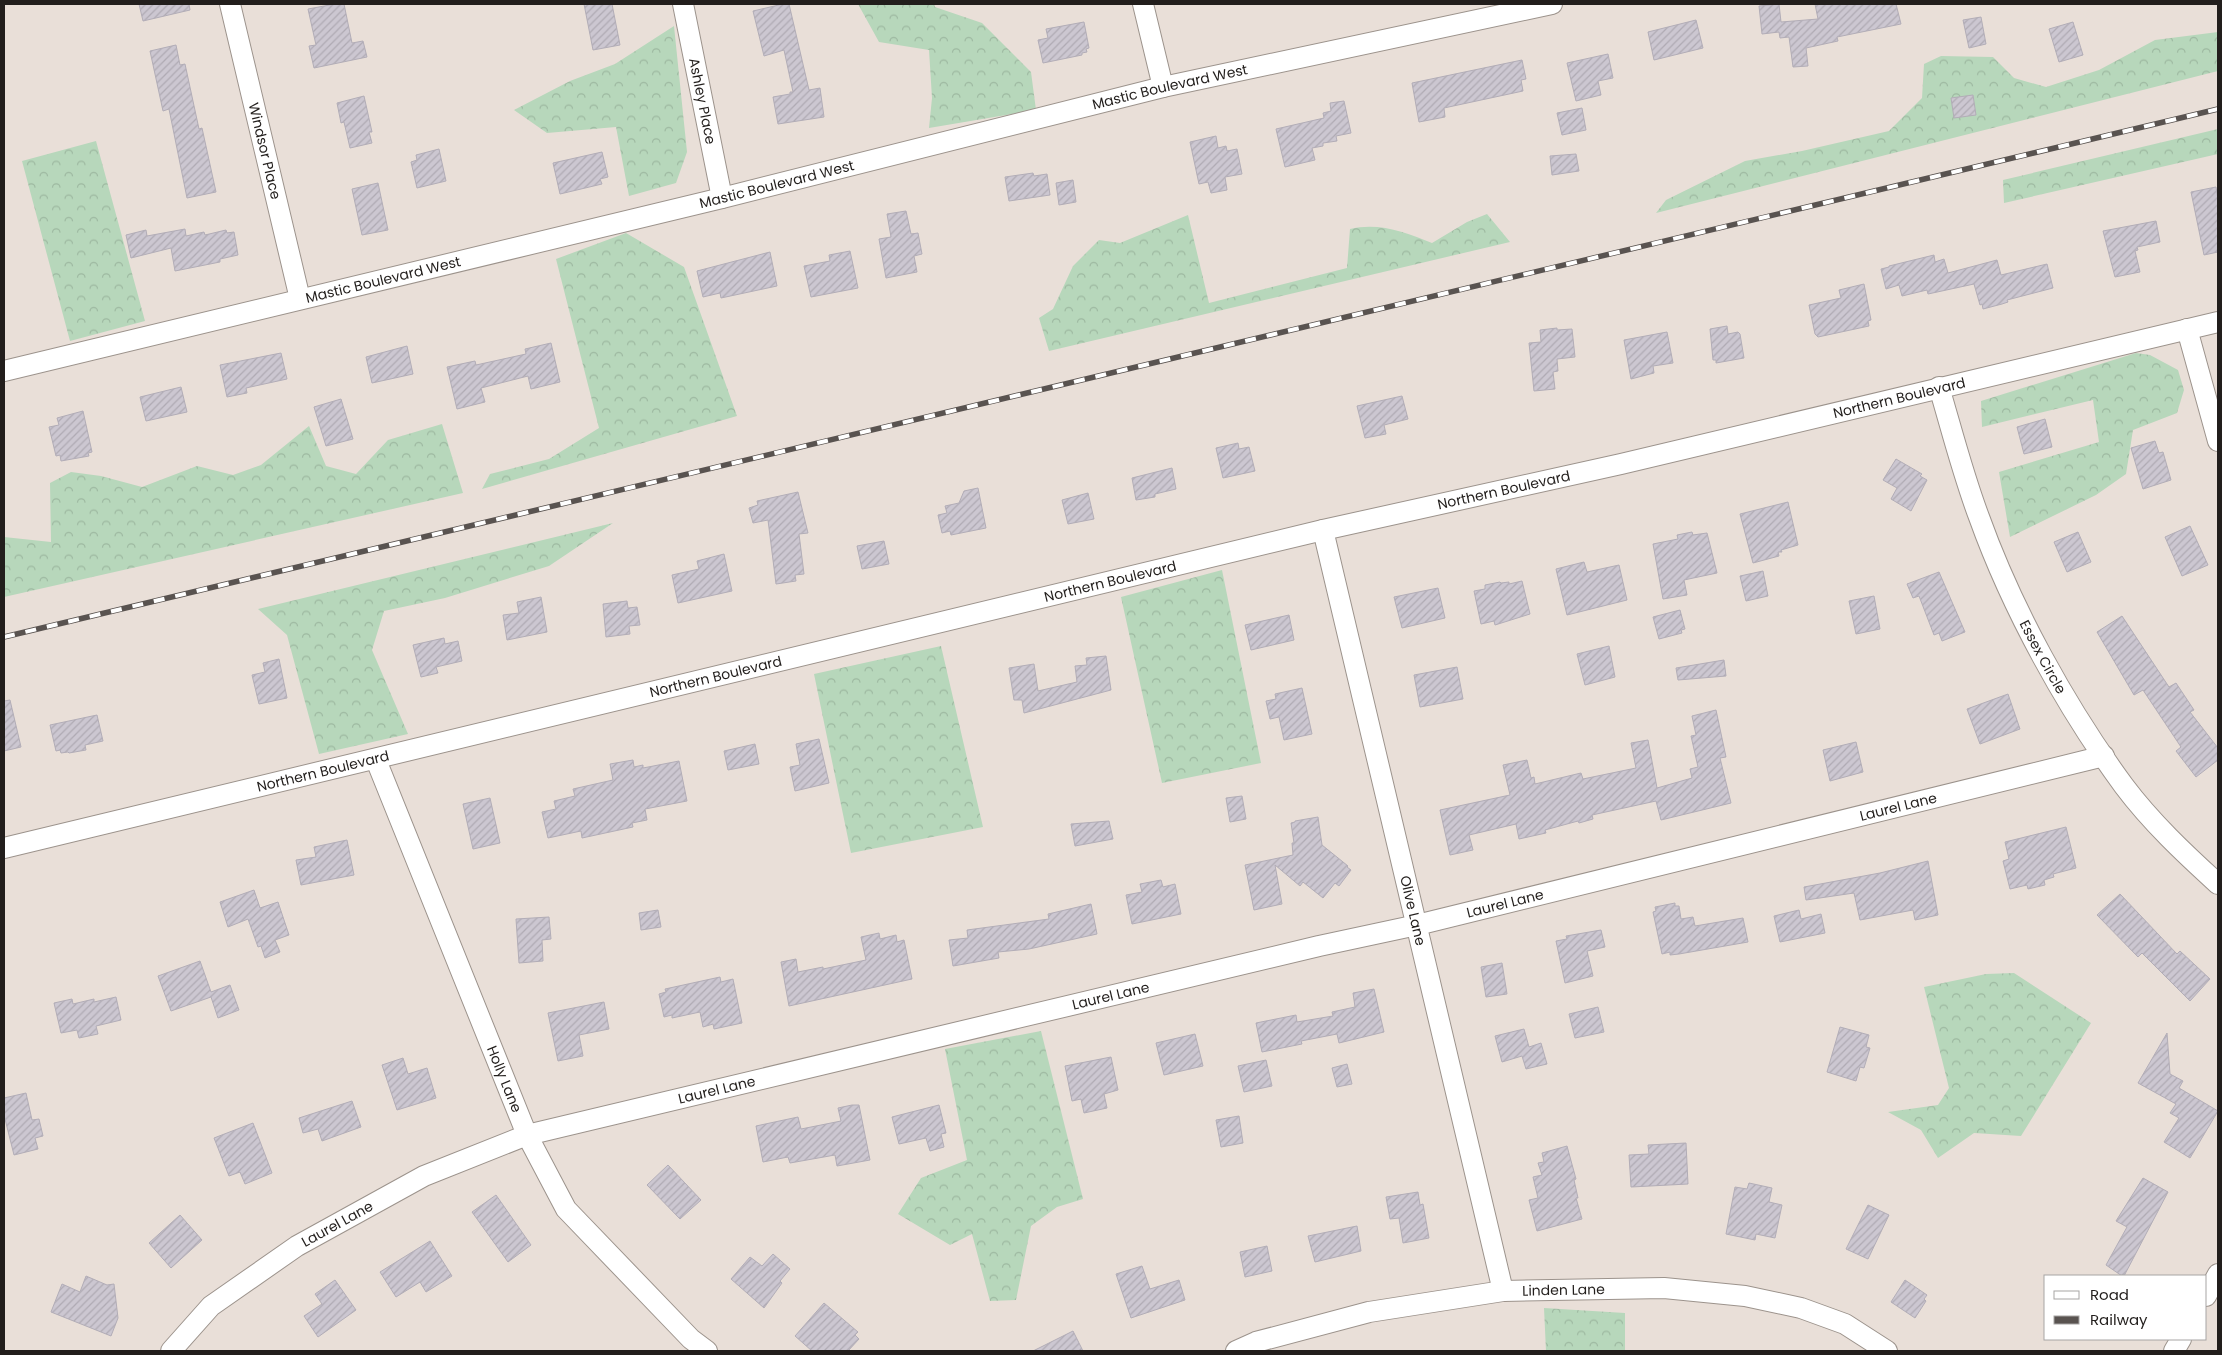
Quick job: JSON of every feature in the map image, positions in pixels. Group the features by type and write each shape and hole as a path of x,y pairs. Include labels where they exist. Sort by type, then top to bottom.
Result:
{"street":[{"name":"Windsor Place","path":"230,4 300,299"},
{"name":"Ashley Place","path":"683,4 722,198"},
{"path":"1143,4 1163,87"},
{"name":"Mastic Boulevard West","path":"4,371 722,198 1163,87 1552,4"},
{"name":"Northern Boulevard","path":"4,848 376,760 1323,530 1621,464 2218,322"},
{"path":"2187,329 2218,441"},
{"name":"Essex Circle","path":"1939,387 1968,485 2012,598 2076,713 2125,787 2149,816 2218,884"},
{"name":"Olive Lane","path":"1323,530 1503,1291"},
{"name":"Laurel Lane","path":"170,1351 211,1306 296,1246 424,1176 527,1135 1310,948 1417,925 2104,756"},
{"name":"Holly Lane","path":"376,760 527,1135 566,1208 692,1339 706,1351"},
{"path":"2207,1294 2218,1274"},
{"name":"Linden Lane","path":"1236,1351 1256,1342 1369,1312 1503,1291 1664,1288 1745,1296 1801,1308 1845,1324 1887,1351"},
{"path":"2174,1351 2180,1340"}],"green space":[{"path":"858,4 934,4 935,7 982,23 1031,72 1036,110 929,128 932,98 929,50 879,42"},
{"path":"674,26 687,152 676,183 629,196 616,127 547,133 514,110 570,81 615,64"},
{"path":"2218,32 2218,71 1656,213 1666,200 1745,161 1802,151 1889,131 1922,98 1924,64 1941,56 1993,57 2014,78 2046,87 2099,70 2155,40"},
{"path":"2218,129 2218,154 2004,203 2003,180"},
{"path":"96,141 145,321 70,341 22,161"},
{"path":"1487,214 1510,242 1049,351 1039,318 1053,309 1073,266 1099,240 1120,243 1188,215 1209,303 1347,268 1350,229 1381,227 1412,235 1432,243 1467,222"},
{"path":"626,233 684,267 737,416 482,489 490,474 549,459 599,428 556,259"},
{"path":"2136,353 2150,355 2178,370 2184,390 2177,413 2133,430 2126,474 2096,495 2010,537 1999,472 2099,442 2093,400 1982,427 1981,401"},
{"path":"442,424 463,493 4,597 4,537 51,542 50,483 71,472 101,476 142,487 197,466 233,475 261,465 309,426 326,466 356,474 388,440"},
{"path":"613,523 549,566 445,598 384,611 372,650 408,734 319,754 287,635 258,609"},
{"path":"1222,570 1261,763 1162,783 1121,597"},
{"path":"941,646 983,827 851,853 814,674"},
{"path":"2014,973 2091,1023 2021,1136 1974,1133 1938,1158 1921,1130 1888,1112 1938,1105 1949,1088 1924,987 1986,974"},
{"path":"1041,1031 1083,1199 1057,1207 1031,1226 1016,1300 990,1301 972,1234 950,1245 898,1214 921,1178 967,1160 945,1049"},
{"path":"1544,1308 1625,1313 1625,1351 1546,1351"}],"building":[{"path":"139,4 189,4 190,10 143,21"},
{"path":"344,4 352,43 363,41 367,57 314,68 309,46 316,45 308,9"},
{"path":"584,4 612,4 620,45 593,50"},
{"path":"789,4 809,90 820,88 824,117 778,124 773,97 793,92 784,50 764,56 753,11"},
{"path":"1779,4 1781,22 1818,19 1815,4 1896,4 1901,24 1837,37 1838,41 1806,48 1808,66 1793,67 1789,37 1780,38 1779,32 1762,34 1759,6"},
{"path":"1981,17 1986,44 1969,48 1963,20"},
{"path":"1696,20 1703,48 1654,60 1648,32"},
{"path":"1084,22 1089,48 1086,49 1087,52 1082,53 1082,55 1043,63 1038,40 1048,38 1046,29"},
{"path":"2073,22 2083,55 2059,62 2049,29"},
{"path":"176,45 180,65 185,64 199,129 202,128 216,192 187,198 169,109 163,111 150,51"},
{"path":"1608,54 1613,78 1598,81 1601,95 1576,101 1567,63"},
{"path":"1522,60 1526,79 1521,80 1523,91 1444,108 1445,117 1419,122 1412,83"},
{"path":"1973,95 1976,115 1954,118 1951,98"},
{"path":"364,96 372,132 369,132 372,143 350,148 344,122 341,123 337,103"},
{"path":"1344,101 1351,133 1336,136 1337,141 1323,143 1323,146 1312,148 1315,160 1285,167 1276,129 1324,118 1323,113 1331,111 1330,103"},
{"path":"1582,108 1586,130 1562,135 1557,113"},
{"path":"1216,136 1218,148 1226,146 1227,151 1237,149 1242,174 1225,177 1227,190 1211,193 1208,182 1199,184 1190,142"},
{"path":"439,149 446,181 417,188 411,162 417,160 416,155"},
{"path":"602,152 608,177 600,179 602,184 560,194 553,163"},
{"path":"1576,154 1579,171 1552,175 1550,156"},
{"path":"1033,173 1034,176 1047,174 1050,195 1009,201 1005,177"},
{"path":"1073,180 1076,202 1059,205 1056,183"},
{"path":"378,183 388,230 362,235 352,189"},
{"path":"2216,187 2218,199 2218,252 2204,255 2191,192"},
{"path":"906,211 911,234 918,233 922,254 914,256 917,272 886,278 879,239 891,237 887,214"},
{"path":"2156,221 2160,242 2137,247 2138,250 2135,251 2140,272 2115,277 2103,231"},
{"path":"185,229 186,236 204,232 205,235 226,230 227,233 234,232 238,255 220,259 220,262 175,271 171,248 131,258 126,235 146,230 147,236"},
{"path":"850,251 858,288 811,297 804,266 830,261 829,255"},
{"path":"770,252 777,286 721,298 720,293 703,297 697,271"},
{"path":"1934,255 1935,262 1944,259 1948,273 1997,260 2001,275 2047,264 2053,288 2007,300 2008,302 1983,309 1974,284 1928,294 1927,290 1902,296 1899,285 1886,289 1881,269"},
{"path":"1864,284 1871,320 1868,321 1869,326 1818,337 1815,334 1809,305 1841,298 1839,290"},
{"path":"1727,326 1728,334 1738,332 1740,334 1744,358 1716,363 1716,360 1713,360 1710,329"},
{"path":"1557,328 1557,330 1572,329 1575,357 1557,359 1558,371 1553,372 1555,389 1534,391 1529,343 1541,342 1540,330"},
{"path":"1667,332 1673,363 1653,366 1654,373 1631,379 1624,340"},
{"path":"551,343 560,382 531,389 528,376 481,388 485,402 457,409 447,367 475,361 476,365 526,354 525,349"},
{"path":"407,346 413,374 372,383 366,357"},
{"path":"281,353 287,379 246,388 247,393 227,397 220,365"},
{"path":"181,387 187,412 146,421 140,397"},
{"path":"1402,396 1408,419 1384,425 1386,434 1365,438 1357,406"},
{"path":"341,399 353,439 326,446 314,407"},
{"path":"83,411 92,452 88,453 89,456 61,461 60,455 56,456 49,427 59,425 57,418"},
{"path":"2045,419 2052,447 2024,454 2017,427"},
{"path":"2155,441 2159,453 2163,452 2171,480 2143,489 2131,448"},
{"path":"1238,443 1239,449 1249,447 1255,471 1223,478 1216,448"},
{"path":"1896,459 1922,474 1920,476 1927,480 1911,511 1891,499 1897,488 1883,480"},
{"path":"1172,468 1176,489 1155,494 1155,497 1136,500 1132,478"},
{"path":"978,488 986,528 951,535 950,531 942,533 938,515 947,513 945,506 959,503 964,491"},
{"path":"798,492 808,533 799,534 804,574 795,575 796,581 776,584 768,520 753,523 749,508 758,505 757,501"},
{"path":"1088,493 1094,519 1068,524 1062,500"},
{"path":"1788,502 1798,545 1781,550 1782,552 1778,552 1779,556 1753,563 1740,514"},
{"path":"2190,526 2208,565 2182,576 2165,537"},
{"path":"1692,532 1693,535 1707,533 1717,573 1684,580 1687,595 1663,599 1653,544 1678,539 1677,535"},
{"path":"2078,532 2091,562 2067,572 2054,542"},
{"path":"884,541 889,564 862,569 857,546"},
{"path":"724,554 732,591 678,603 672,575 699,569 697,561"},
{"path":"1584,562 1587,572 1619,565 1627,600 1567,615 1556,569"},
{"path":"1763,571 1768,596 1746,601 1740,576"},
{"path":"1939,572 1965,632 1942,641 1939,633 1934,635 1919,596 1913,598 1907,584"},
{"path":"1522,581 1530,614 1495,625 1494,621 1481,624 1474,591 1485,589 1485,585 1500,582 1509,582 1509,584"},
{"path":"1438,588 1445,618 1402,628 1394,597"},
{"path":"1874,596 1880,629 1856,634 1849,601"},
{"path":"541,597 547,632 507,640 503,615 519,613 517,602"},
{"path":"627,601 628,608 637,607 640,625 629,626 630,634 606,637 603,604"},
{"path":"1680,610 1685,629 1681,630 1682,633 1659,639 1653,617"},
{"path":"1289,615 1294,640 1251,650 1245,625"},
{"path":"2122,616 2169,687 2176,683 2194,710 2190,712 2218,748 2218,760 2196,777 2176,751 2181,747 2143,690 2134,695 2097,632"},
{"path":"444,638 445,644 458,641 462,661 436,667 438,673 421,677 413,645"},
{"path":"1609,646 1615,677 1585,685 1577,654"},
{"path":"1106,656 1111,690 1024,713 1022,700 1014,700 1009,668 1034,664 1038,691 1077,682 1075,666 1087,665 1086,658"},
{"path":"279,659 287,698 259,704 252,675 265,672 263,663"},
{"path":"1724,660 1726,676 1678,680 1676,668"},
{"path":"1457,667 1463,699 1420,707 1414,675"},
{"path":"1302,688 1312,734 1284,740 1279,717 1270,719 1266,701 1276,699 1275,694"},
{"path":"2008,694 2020,729 1980,744 1967,709"},
{"path":"10,700 21,747 4,751 4,701"},
{"path":"1716,710 1726,757 1720,758 1731,803 1661,820 1656,801 1592,815 1593,819 1579,823 1578,821 1545,830 1546,833 1519,839 1516,824 1469,835 1473,850 1450,855 1440,810 1510,795 1503,765 1527,760 1531,778 1534,777 1535,784 1581,773 1583,779 1636,768 1631,743 1648,740 1657,788 1692,778 1690,769 1698,767 1691,736 1696,735 1692,716"},
{"path":"97,715 103,741 85,745 86,750 69,753 61,753 60,750 56,751 50,725"},
{"path":"819,739 829,783 795,791 790,767 800,765 796,744"},
{"path":"1856,742 1863,772 1830,781 1823,750"},
{"path":"755,744 759,764 728,770 724,751"},
{"path":"633,760 634,767 643,765 643,768 679,761 687,801 645,809 647,820 632,823 633,827 582,838 581,831 548,838 542,812 556,809 554,801 575,796 573,789 613,780 610,764"},
{"path":"1242,796 1246,819 1230,822 1226,798"},
{"path":"490,798 500,843 473,849 463,804"},
{"path":"1318,817 1322,845 1351,870 1339,886 1335,883 1323,898 1303,882 1300,886 1275,865 1282,904 1254,910 1245,865 1293,855 1292,843 1294,843 1291,823"},
{"path":"1109,821 1113,839 1075,846 1071,824"},
{"path":"2066,827 2076,868 2053,874 2054,877 2044,880 2045,885 2028,889 2027,885 2010,889 2003,861 2009,859 2005,842"},
{"path":"347,840 354,875 301,885 296,860 316,857 314,847"},
{"path":"1928,861 1938,915 1915,920 1913,910 1860,920 1854,893 1806,900 1804,887 1880,873"},
{"path":"1161,880 1163,887 1175,884 1181,914 1132,924 1126,895 1142,892 1140,884"},
{"path":"254,890 260,908 278,902 289,935 275,940 280,952 265,958 261,946 258,947 248,919 228,927 220,902"},
{"path":"2120,894 2177,954 2180,951 2210,979 2190,1001 2142,953 2138,957 2097,915"},
{"path":"1675,903 1675,906 1679,906 1681,919 1693,917 1695,926 1743,918 1748,942 1679,954 1670,955 1670,952 1662,954 1653,912 1656,911 1655,907"},
{"path":"1091,904 1097,934 1029,949 998,952 999,958 953,966 949,940 968,938 967,930 1049,919 1048,914"},
{"path":"658,910 661,927 641,930 639,913"},
{"path":"1799,910 1801,919 1821,914 1825,933 1780,942 1774,916"},
{"path":"549,917 551,939 542,940 543,961 519,963 516,919"},
{"path":"1601,930 1605,947 1587,951 1593,976 1565,983 1556,941 1567,939 1566,936"},
{"path":"879,933 880,939 896,935 897,942 904,940 912,979 789,1006 781,962 796,959 798,972 866,960 861,937"},
{"path":"200,961 211,992 230,985 239,1010 218,1018 211,997 171,1011 158,976"},
{"path":"1502,963 1507,994 1486,997 1481,967"},
{"path":"720,977 721,982 733,979 742,1023 714,1029 713,1024 703,1027 700,1012 672,1018 672,1015 664,1017 659,994 666,992 665,989"},
{"path":"1374,989 1384,1032 1339,1043 1337,1034 1301,1041 1302,1044 1262,1052 1256,1023 1296,1015 1297,1022 1333,1016 1332,1012 1355,1007 1353,993"},
{"path":"116,997 121,1020 96,1026 98,1034 79,1038 77,1030 61,1033 54,1003 72,999 73,1004 94,999 94,1002"},
{"path":"604,1002 609,1029 579,1035 583,1056 558,1061 548,1013"},
{"path":"1598,1007 1604,1032 1575,1038 1569,1014"},
{"path":"1840,1027 1869,1035 1866,1047 1870,1048 1864,1068 1860,1067 1856,1081 1827,1072"},
{"path":"1524,1029 1529,1047 1541,1043 1547,1064 1526,1069 1522,1056 1502,1062 1495,1036"},
{"path":"2167,1033 2170,1074 2183,1081 2179,1088 2218,1111 2190,1158 2164,1142 2179,1118 2170,1113 2176,1104 2138,1083"},
{"path":"1195,1034 1203,1066 1164,1075 1156,1043"},
{"path":"1111,1057 1118,1090 1104,1094 1107,1108 1084,1113 1081,1099 1072,1101 1065,1066"},
{"path":"403,1058 408,1074 427,1068 436,1098 397,1110 382,1065"},
{"path":"1266,1060 1272,1086 1244,1092 1238,1066"},
{"path":"1347,1064 1352,1084 1337,1087 1332,1068"},
{"path":"26,1093 32,1120 39,1119 43,1136 35,1138 38,1149 14,1155 4,1115 4,1098"},
{"path":"352,1101 361,1127 322,1141 318,1129 303,1133 299,1118"},
{"path":"859,1105 870,1160 837,1166 835,1155 790,1163 788,1157 763,1162 756,1126 798,1117 801,1129 841,1121 838,1108"},
{"path":"939,1105 946,1133 941,1134 944,1147 930,1151 926,1138 899,1144 892,1117"},
{"path":"1239,1116 1243,1143 1221,1147 1216,1120"},
{"path":"253,1123 272,1173 245,1184 240,1172 229,1176 214,1138"},
{"path":"1686,1143 1688,1184 1631,1187 1629,1155 1649,1154 1648,1145"},
{"path":"1567,1146 1576,1179 1574,1180 1578,1198 1576,1198 1582,1219 1537,1231 1529,1200 1538,1198 1533,1177 1542,1175 1538,1163 1544,1162 1542,1153"},
{"path":"668,1165 701,1200 680,1219 647,1185"},
{"path":"2143,1178 2168,1192 2125,1275 2121,1275 2106,1265 2127,1227 2116,1221"},
{"path":"1749,1183 1772,1188 1769,1202 1782,1205 1775,1238 1756,1234 1755,1240 1726,1234 1735,1187 1747,1189"},
{"path":"1418,1192 1420,1205 1423,1204 1429,1238 1403,1243 1399,1218 1390,1219 1386,1197"},
{"path":"496,1195 531,1245 508,1262 472,1212"},
{"path":"1868,1205 1889,1215 1868,1259 1846,1249"},
{"path":"180,1215 202,1240 171,1268 149,1243"},
{"path":"1357,1226 1361,1251 1315,1262 1308,1236"},
{"path":"430,1241 452,1276 426,1292 420,1282 396,1297 380,1272"},
{"path":"1267,1246 1272,1271 1245,1277 1240,1252"},
{"path":"773,1254 790,1269 780,1281 782,1283 764,1308 731,1279 750,1257 762,1266"},
{"path":"1142,1266 1150,1289 1179,1280 1185,1300 1131,1318 1116,1274"},
{"path":"86,1276 107,1285 114,1284 118,1318 111,1336 51,1312 62,1284 80,1292"},
{"path":"335,1280 356,1310 318,1337 304,1316 322,1304 315,1294"},
{"path":"1905,1280 1927,1295 1924,1299 1926,1301 1915,1318 1891,1302"},
{"path":"824,1303 858,1332 855,1335 859,1339 848,1351 812,1351 795,1336"},
{"path":"1073,1331 1083,1351 1033,1351"}],"railway":[{"path":"4,637 2218,109"}]}
